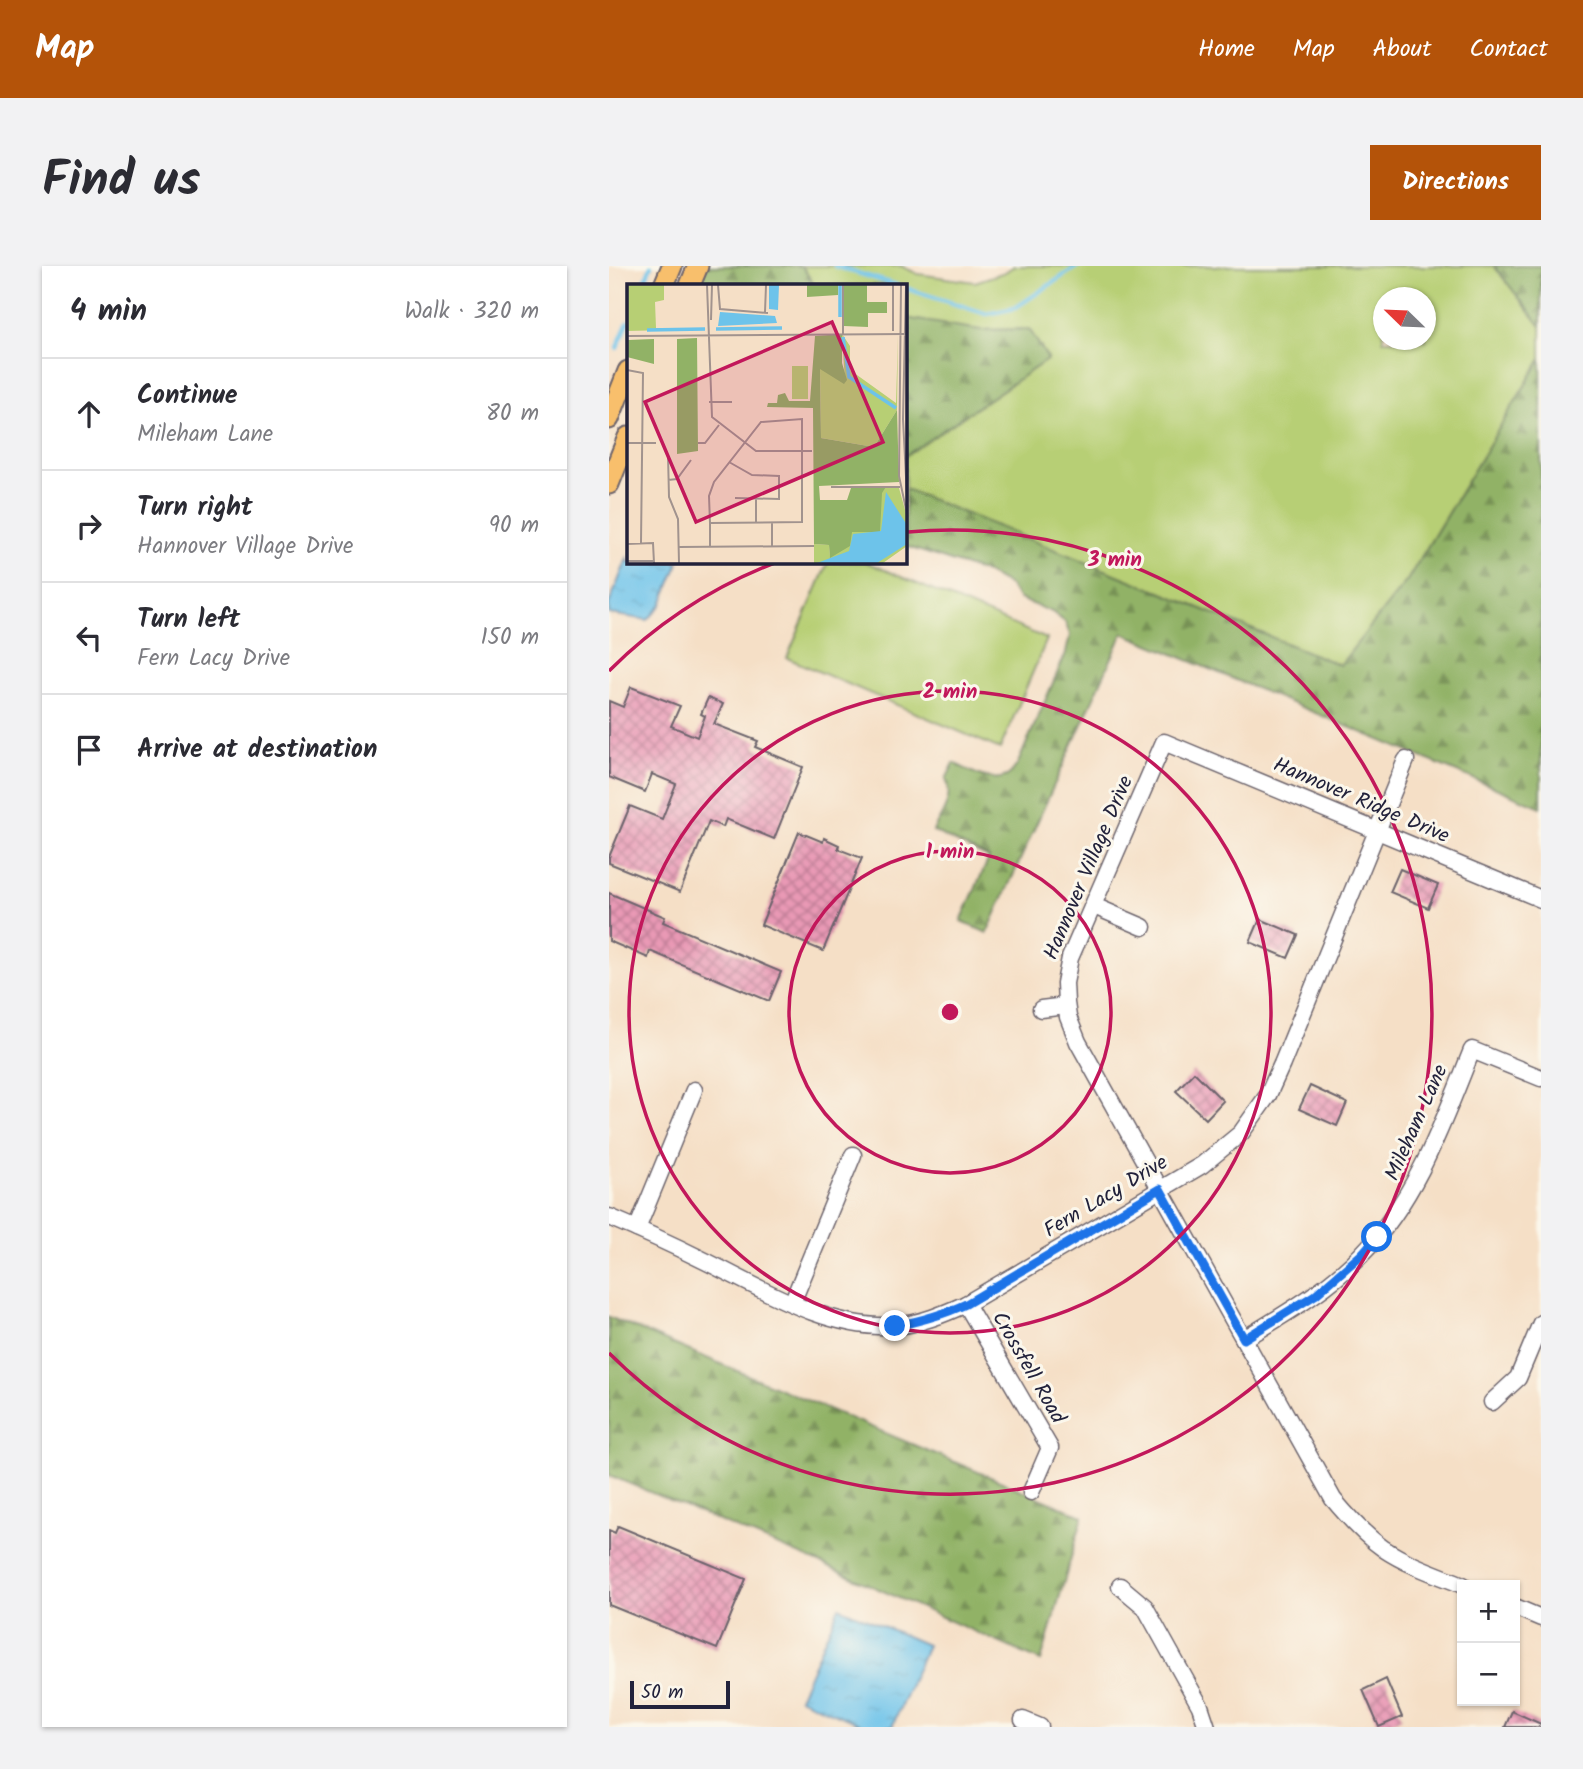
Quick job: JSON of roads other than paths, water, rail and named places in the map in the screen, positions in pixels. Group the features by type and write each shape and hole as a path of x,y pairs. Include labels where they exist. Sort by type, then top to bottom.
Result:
{"main road":[{"path":"664,284 672,266"},
{"path":"691,284 698,266"},
{"path":"617,415 627,375"},
{"path":"609,484 627,439"}],"street":[{"name":"Hannover Ridge Drive","path":"1164,742 1541,899"},
{"name":"Hannover Village Drive","path":"1164,742 1070,958 1065,984 1068,1017 1078,1042 1333,1499 1356,1526 1385,1549 1457,1582"},
{"name":"Fern Lacy Drive","path":"609,1217 826,1317 895,1326 919,1322 966,1304 1202,1166 1241,1133 1268,1095 1288,1052 1406,760"},
{"path":"1094,906 1143,927"},
{"path":"1041,1009 1066,1006"},
{"name":"Mileham Lane","path":"1244,1339 1325,1287 1361,1255 1391,1220 1425,1162 1472,1049 1541,1078"},
{"path":"637,1229 694,1090"},
{"path":"792,1303 853,1155"},
{"name":"Crossfell Road","path":"966,1304 1050,1448 1031,1492"},
{"path":"1492,1402 1518,1378 1541,1323"},
{"path":"1120,1586 1145,1607 1200,1706 1207,1727"},
{"path":"1520,1609 1541,1618"},
{"path":"1023,1720 1040,1727"}],"water":[{"path":"627,559 627,564 678,564 662,604 648,620 609,614 609,604"},
{"path":"839,1607 927,1645 892,1727 866,1727 799,1698"}],"waterway":[{"path":"643,284 651,266"},
{"path":"835,266 893,284"},
{"path":"907,289 987,314 1015,308 1078,266"},
{"path":"617,348 627,324"}]}
